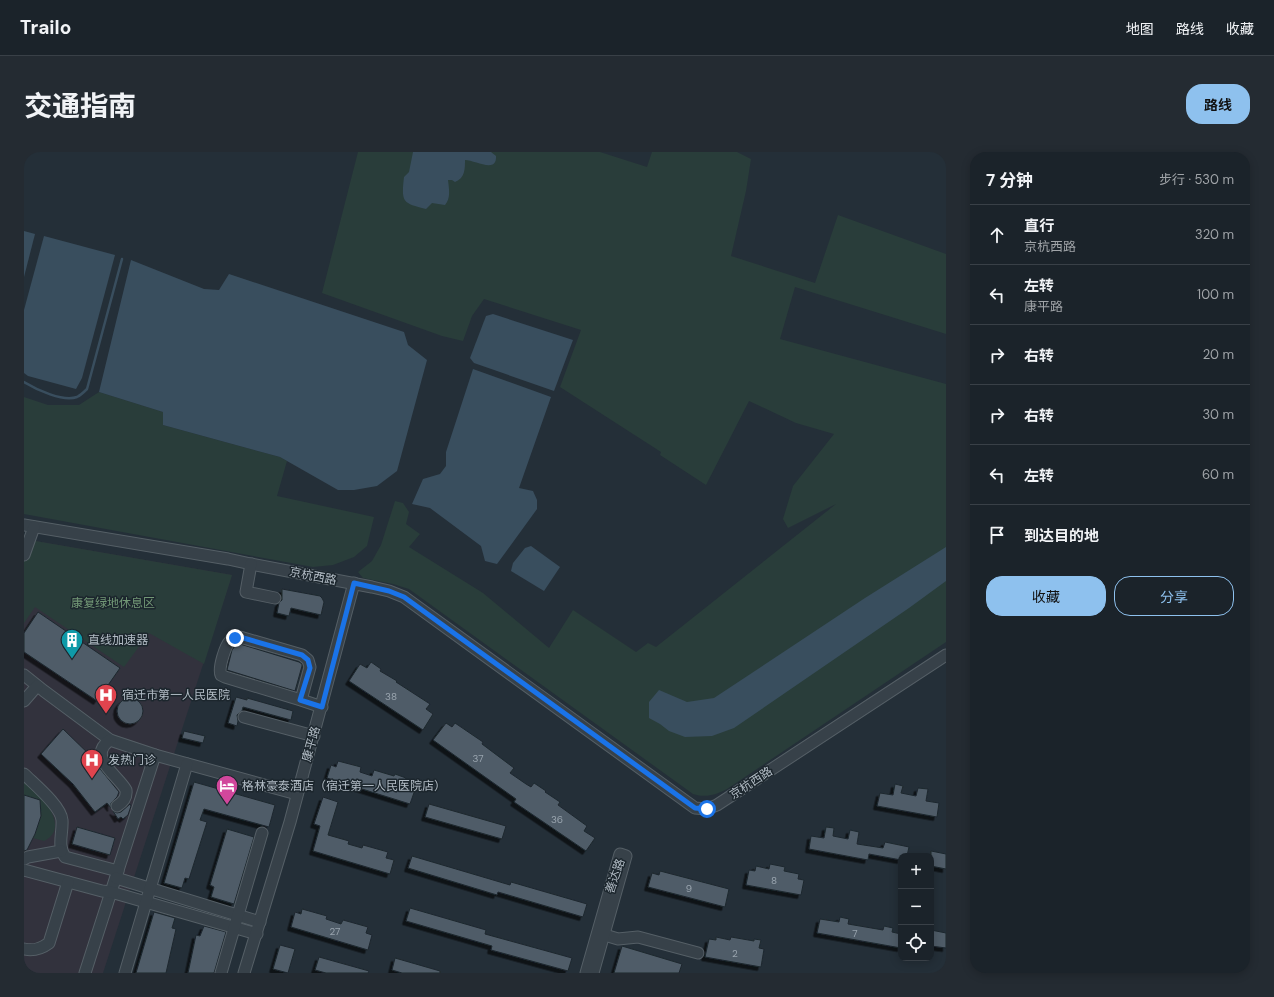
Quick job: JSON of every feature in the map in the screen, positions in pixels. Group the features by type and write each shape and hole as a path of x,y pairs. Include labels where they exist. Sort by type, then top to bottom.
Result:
{"street":[{"path":"24,555 29,526"},
{"name":"京杭西路","path":"29,526 228,559 354,583 389,591 404,597 695,808 707,809 717,805 946,655"},
{"path":"251,564 246,592 274,598"},
{"name":"康平路","path":"244,973 298,794 354,583"},
{"path":"300,700 310,668 308,660 302,655 240,637 232,639 229,642 220,669 221,675 322,707"},
{"path":"24,675 110,740 155,755 298,794"},
{"path":"24,701 37,686"},
{"path":"244,717 314,736"},
{"path":"110,740 104,744 101,750 101,757 106,766 126,790 127,795 125,799 117,806"},
{"path":"85,973 155,755"},
{"path":"125,973 188,764"},
{"path":"24,774 59,811 62,819 61,851 65,856 117,874 150,888 260,922"},
{"path":"221,973 262,833"},
{"path":"24,860 28,857 61,851"},
{"name":"善达路","path":"586,973 600,934 626,856 620,854 600,934 593,973"},
{"path":"24,870 102,891 111,892 257,934"},
{"path":"24,949 36,950 49,943 68,882"},
{"path":"600,934 618,939 638,937 698,953"}],"shaded area":[{"name":"宿迁市第一人民医院","path":"24,539 232,575 103,973 24,973"}],"green space":[{"path":"358,152 600,152 647,167 652,152 737,152 751,159 746,191 731,256 815,283 838,215 946,254 946,334 795,287 780,339 946,384 946,642 727,789 714,794 702,796 693,794 409,589 363,578 358,572 372,561 381,545 395,501 403,503 409,512 406,524 420,534 409,547 483,593 549,648 573,610 636,652 648,643 656,647 836,504 788,528 783,519 793,486 834,434 796,423 749,401 706,485 660,455 661,452 560,387 581,330 484,299 472,316 463,341 442,336 322,293"},
{"path":"99,392 163,412 163,425 280,457 287,461 277,496 374,517 367,546 354,557 333,565 313,567 24,514 24,397 48,405 79,405"},
{"name":"康复绿地休息区","path":"24,539 232,575 204,664 149,633 124,667 35,607 24,623"},
{"path":"24,779 44,800 54,819 55,827 52,835 44,841 33,838 41,816 40,800 24,795"}],"water":[{"path":"413,152 491,152 496,156 493,164 489,165 465,160 463,176 455,182 448,180 449,196 445,205 432,203 426,209 408,203 404,197 404,177 409,172"},
{"path":"24,231 35,234 24,277"},
{"path":"44,236 115,255 82,378 76,389 28,376 24,373 24,310"},
{"path":"131,260 204,289 219,290 229,274 404,332 408,345 427,360 397,471 377,486 354,490 338,490 280,457 163,425 163,412 99,392"},
{"path":"493,314 573,340 554,391 474,363 470,358 486,316"},
{"path":"473,369 551,397 519,488 533,491 537,500 537,509 497,564 485,561 481,546 430,508 412,504 423,479 440,474 446,466 446,452"},
{"path":"531,546 560,567 544,591 511,571 513,563 525,548"},
{"path":"946,547 946,581 734,728 712,736 685,737 669,731 649,718 649,702 659,690 687,702 714,698 865,598"}],"building":[{"path":"282,589 320,596 324,602 321,615 291,608 289,616 277,613 279,603 282,600"},
{"name":"直线加速器","path":"38,612 120,668 97,701 24,652 24,633"},
{"path":"240,644 302,664 295,691 227,670 232,650 235,646"},
{"path":"371,662 381,669 380,671 430,704 426,709 433,714 423,730 349,681 360,664 367,668"},
{"path":"236,697 247,700 247,698 293,711 291,720 243,707 242,711 237,715 237,726 228,723"},
{"path":"130,698 139,702 143,711 139,720 130,724 121,720 117,711 121,702"},
{"path":"446,723 452,727 455,723 483,742 482,744 514,768 510,773 531,787 534,783 546,791 545,792 560,802 558,805 587,826 584,831 595,838 586,851 514,802 516,799 433,740"},
{"path":"63,729 95,760 119,792 117,797 111,803 111,808 107,803 95,812 73,784 41,754"},
{"path":"184,731 205,736 203,743 182,738"},
{"path":"338,761 361,767 360,772 372,776 374,770 394,776 395,774 406,778 404,784 416,787 410,804 327,778 331,765 336,767"},
{"path":"194,782 275,805 269,827 204,809 200,820 207,822 189,879 185,878 182,888 164,883"},
{"path":"895,784 903,786 901,793 916,796 918,788 928,789 926,801 939,803 937,817 877,806 880,793 893,795"},
{"path":"24,795 40,800 41,816 35,834 27,850 24,851"},
{"path":"323,797 338,802 328,835 349,841 348,844 362,848 363,845 388,852 386,858 394,860 390,874 313,851 320,826 314,824"},
{"path":"130,804 131,806 128,815 123,819 121,817 118,819 113,811 117,813 121,812"},
{"path":"429,804 506,826 502,839 425,817"},
{"path":"77,827 115,838 110,855 72,844"},
{"path":"826,827 834,828 833,836 848,839 850,830 859,832 857,844 883,848 885,842 909,847 908,853 898,853 898,859 869,854 868,860 809,849 811,836 824,838"},
{"path":"227,829 254,837 234,904 211,897 214,887 210,885"},
{"path":"931,851 946,854 946,869 934,867 934,853 931,853"},
{"path":"412,856 510,885 511,882 587,904 583,917 498,892 497,895 408,868"},
{"path":"770,864 785,867 784,871 799,874 798,879 804,880 801,895 746,885 749,870 755,871 756,866 769,869"},
{"path":"660,871 729,889 725,907 648,887 652,873 659,875"},
{"path":"410,908 486,930 485,934 572,958 568,971 491,950 492,946 406,921"},
{"path":"302,909 327,916 326,919 341,924 343,920 368,927 366,933 372,935 368,950 291,927 295,912 301,914"},
{"path":"154,912 175,918 172,928 176,929 166,973 136,973"},
{"path":"840,917 849,919 848,924 883,930 884,926 893,928 892,932 898,933 898,947 817,933 820,919 839,922"},
{"path":"204,926 226,932 214,973 188,973 196,935 200,936"},
{"path":"934,931 946,933 946,948 934,946"},
{"path":"716,937 730,940 731,937 754,941 754,939 761,940 759,948 764,949 761,967 705,957 709,939 716,940"},
{"path":"280,945 295,949 288,973 273,969"},
{"path":"622,946 682,964 679,973 614,973"},
{"path":"319,957 369,971 368,973 326,973 315,970"},
{"path":"395,958 440,971 440,973 402,973 392,970"}],"waterway":[{"path":"24,382 43,392 65,398 77,397 87,389 122,259"}],"place":[{"name":"直线加速器","path":"72,660"},
{"name":"宿迁市第一人民医院","path":"106,714"},
{"name":"发热门诊","path":"92,780"},
{"name":"格林豪泰酒店（宿迁第一人民医院店）","path":"227,806"}],"route":[{"path":"235,638 240,637 302,655 310,663 310,668 300,700 322,707 354,583 389,591 404,597 695,808 707,809"}]}
